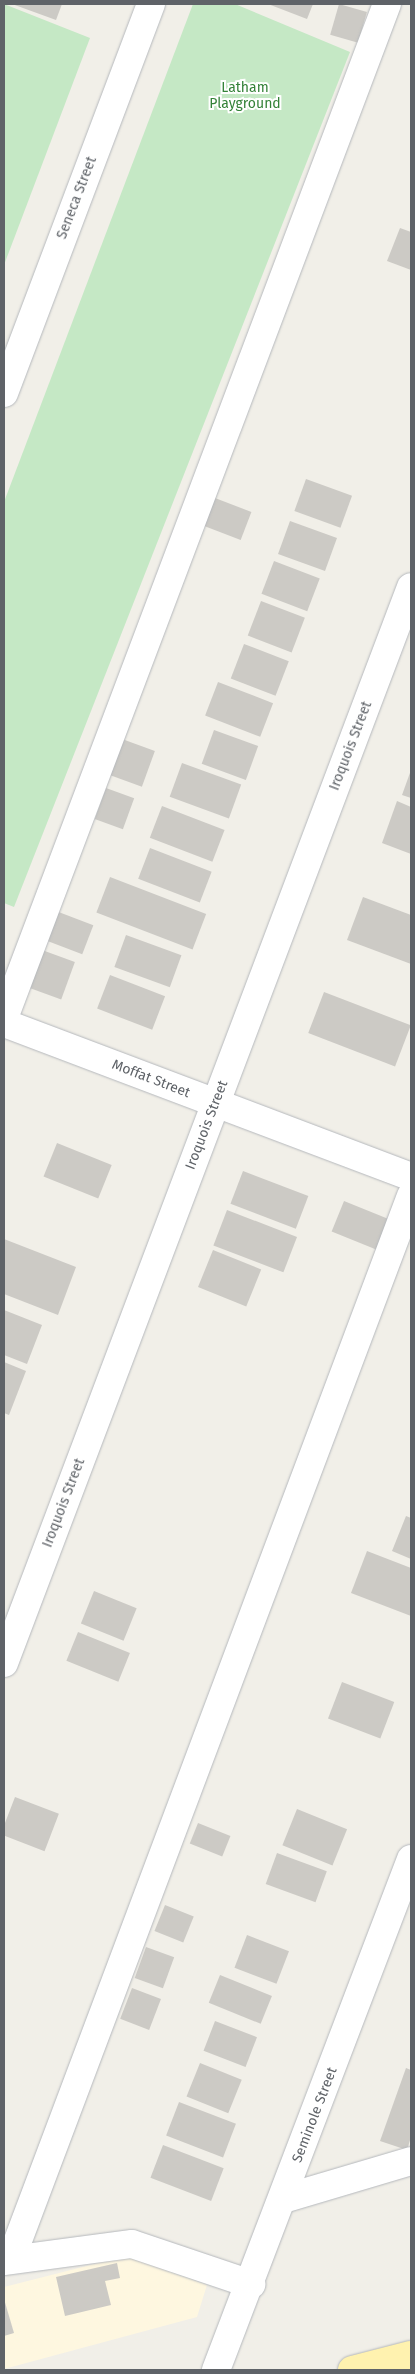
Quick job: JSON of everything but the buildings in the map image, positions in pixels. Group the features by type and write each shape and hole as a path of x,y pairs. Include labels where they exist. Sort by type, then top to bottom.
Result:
{"main road":[{"path":"352,2370 411,2354"}],"street":[{"name":"Seneca Street","path":"4,393 151,4"},
{"path":"4,1018 387,4"},
{"name":"Iroquois Street","path":"4,1663 411,587"},
{"name":"Moffat Street","path":"4,1023 411,1178"},
{"path":"251,2284 132,2244 7,2260 411,1196"},
{"name":"Seminole Street","path":"216,2370 251,2284 411,1859"},
{"path":"283,2199 411,2162"}],"shaded area":[{"path":"126,2256 207,2285 197,2317 4,2369 4,2287"}],"green space":[{"path":"4,4 90,38 4,265"},
{"name":"Latham Playground","path":"193,4 235,4 350,52 14,907 4,903 4,502"}]}
